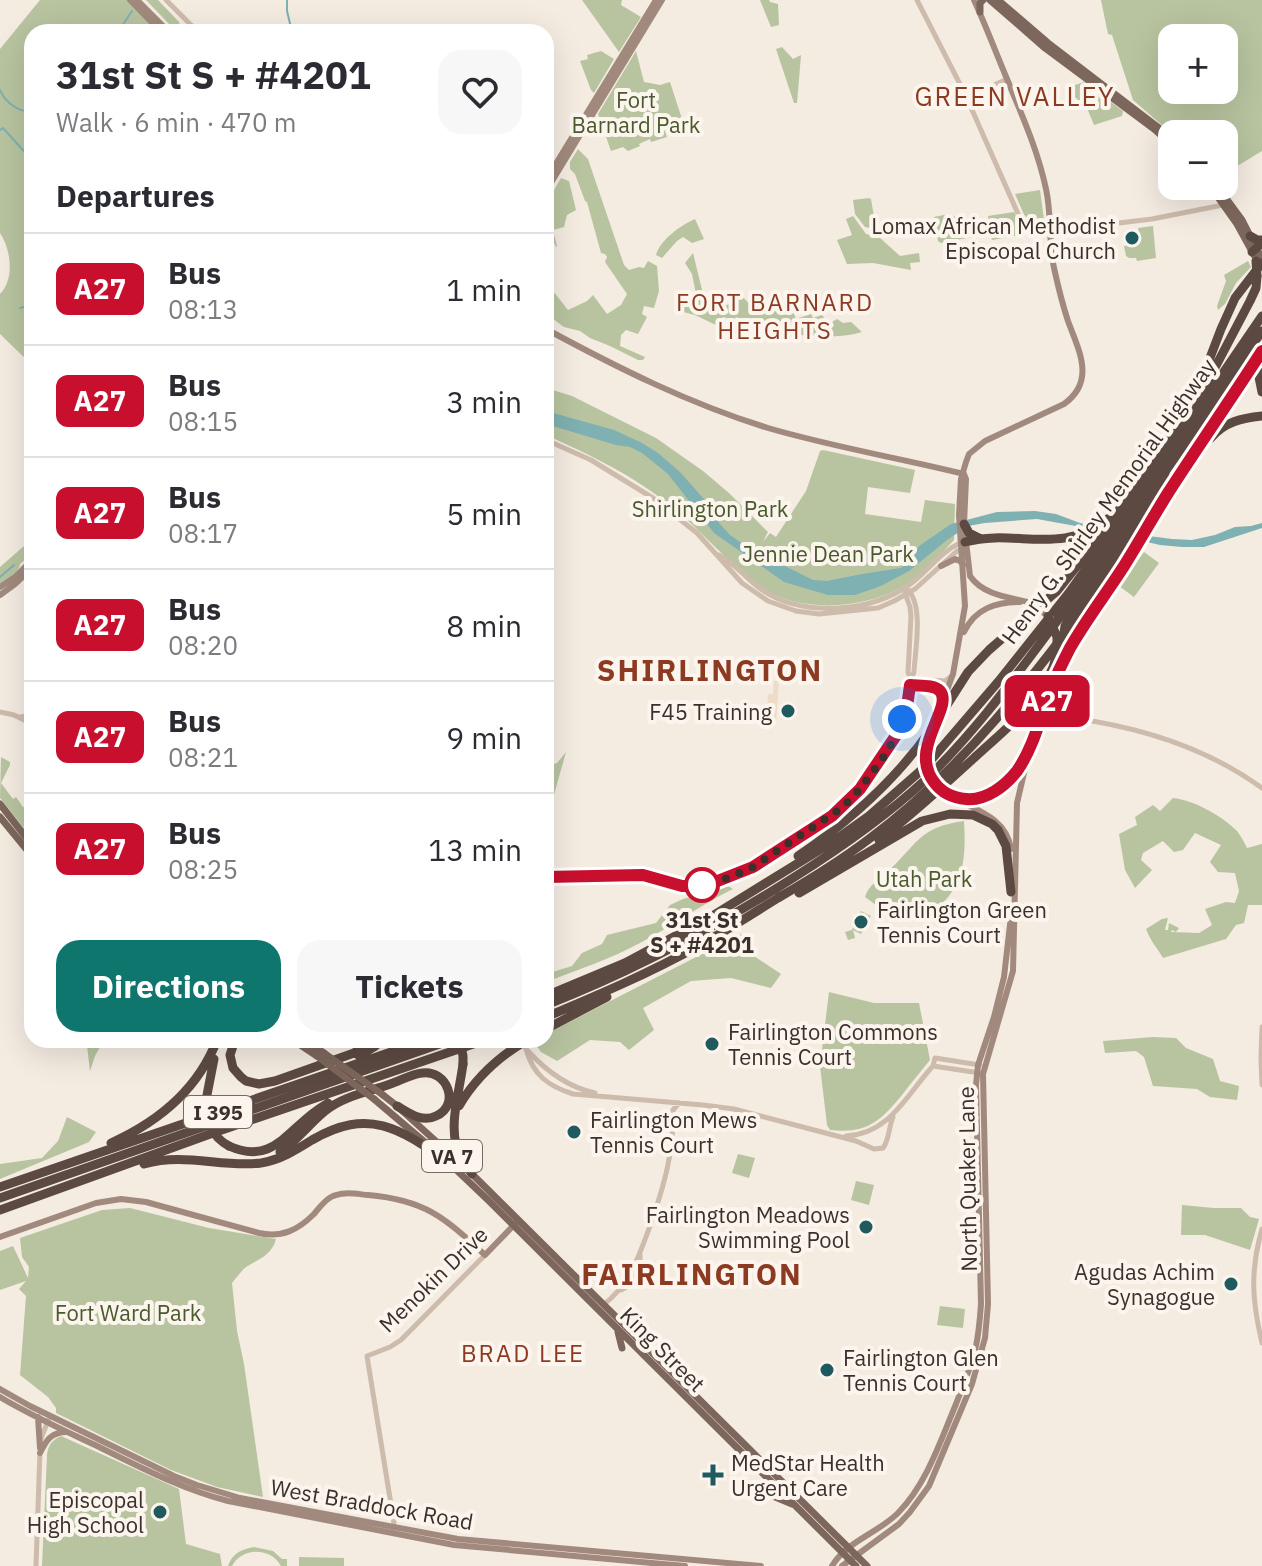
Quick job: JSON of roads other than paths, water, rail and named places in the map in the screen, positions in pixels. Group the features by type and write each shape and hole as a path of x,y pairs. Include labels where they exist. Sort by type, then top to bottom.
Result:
{"highway":[{"path":"1183,419 1208,381 1256,288 1260,273 1259,253 1257,240 1250,236"},
{"path":"1052,686 1127,521 1183,419 1203,378 1228,312 1259,253"},
{"name":"Henry G. Shirley Memorial Highway","path":"1127,521 1262,316"},
{"path":"837,870 924,803 1015,721 1034,698 1060,650 1071,614 1101,574 1127,521 1198,426 1262,331"},
{"name":"Henry G. Shirley Memorial Highway","path":"1127,521 1169,492 1262,351"},
{"path":"1262,366 1259,377 1262,392"},
{"path":"1201,444 1209,441 1228,423 1262,416"},
{"path":"963,534 984,539 1071,538 1127,521"},
{"path":"554,1002 636,967 718,924 846,843 906,797 940,764 1015,676 1120,540 1127,521"},
{"path":"730,905 846,822 916,751 968,672 1004,636 1049,600 1083,560 1120,540"},
{"name":"Henry G. Shirley Memorial Highway","path":"554,990 642,954 730,905 869,816 925,767 1068,594 1120,540"},
{"name":"Henry G. Shirley Memorial Highway","path":"554,1014 649,972 699,946 869,839 910,806 997,718 1031,678 1120,540"},
{"path":"998,682 1083,560"},
{"path":"1048,616 1063,620 1071,614"},
{"path":"1048,616 1060,650"},
{"path":"768,905 784,902 922,821 941,815 973,815 992,824 1002,836 1011,892"},
{"path":"554,1025 649,972"},
{"path":"5,1186 114,1142 149,1123 164,1113 191,1085 213,1048"},
{"path":"216,1048 205,1106 207,1121 222,1143 246,1152 263,1151 290,1135 336,1097 397,1070"},
{"path":"232,1048 230,1055 233,1068 241,1077 259,1084 354,1053 361,1048"},
{"path":"259,1097 353,1059 372,1048"},
{"name":"I 395","path":"5,1186 403,1048"},
{"path":"0,1198 428,1048"},
{"path":"462,1048 463,1064 454,1126 455,1143 472,1174"},
{"name":"I 395","path":"0,1210 462,1048"},
{"path":"457,1110 479,1076 514,1048"},
{"path":"247,1163 281,1152 325,1111 351,1097 426,1072 443,1079 449,1091 445,1110 429,1119 412,1115 397,1106"},
{"path":"56,1190 153,1161 177,1159 257,1163 277,1159 335,1129 365,1123 402,1132 448,1162"}],"main road":[{"path":"130,0 153,24"},
{"path":"137,0 161,24"},
{"path":"554,167 656,0"},
{"path":"554,178 662,0"},
{"path":"979,0 980,12 1039,160 1049,206 1051,254 1081,358 1083,375 1072,398 1064,404 985,441 975,448 966,462 961,479 966,598 953,674 928,741 925,758 937,786 947,794 977,799 990,794 1014,774 1030,747 1039,723 1060,650"},
{"path":"990,0 1045,48 1158,133"},
{"path":"998,0 1048,43 1158,127"},
{"path":"1223,200 1250,236"},
{"path":"1224,200 1259,253"},
{"path":"554,333 665,390 739,418 818,442 964,474"},
{"path":"963,534 970,576 978,585 989,592 1028,602 1048,616"},
{"path":"941,566 955,559 963,565"},
{"path":"0,587 24,568"},
{"path":"0,595 24,576"},
{"path":"959,643 972,617 985,608 1007,602 1034,606"},
{"name":"North Quaker Lane","path":"980,1070 1013,971 1017,803 1030,747"},
{"name":"North Quaker Lane","path":"832,1566 897,1515 920,1484 943,1436 976,1348 981,1304 980,1070 1004,977 1010,929 1010,845 998,822 947,794"},
{"path":"0,804 24,835"},
{"path":"1,818 24,846"},
{"name":"King Street","path":"309,1048 397,1106 472,1174 516,1223"},
{"name":"King Street","path":"315,1048 516,1223 849,1554 856,1566"},
{"path":"0,1237 96,1203 121,1199 142,1201 259,1233 277,1235 299,1227 330,1198 351,1194 396,1198 423,1207 451,1223 485,1255"},
{"name":"Menokin Drive","path":"485,1255 516,1223"},
{"name":"King Street","path":"601,1307 617,1330 795,1505 849,1554 867,1566"},
{"path":"617,1330 622,1348"},
{"name":"West Braddock Road","path":"0,1389 68,1432 169,1481 241,1505 488,1549 685,1566"},
{"name":"West Braddock Road","path":"0,1397 38,1417 49,1419 174,1476 240,1498 392,1531 491,1543 761,1566"},
{"path":"38,1417 40,1450"},
{"path":"40,1450 52,1435 68,1432"},
{"path":"768,1494 795,1505"},
{"name":"North Quaker Lane","path":"842,1566 849,1554"}],"street":[{"path":"166,0 190,24"},
{"path":"917,0 967,98 1026,230 1033,233 1050,232 1152,219 1226,203"},
{"path":"967,98 1007,79"},
{"path":"554,444 591,460 653,498 689,526 742,583 778,606 796,611 819,614 878,608 907,592 941,566 957,551 963,534"},
{"path":"554,877 643,875 682,886 700,885 753,867 832,816 860,789 902,735 907,720 911,682 908,672 911,612 907,592 963,534"},
{"path":"911,682 945,681 953,674"},
{"path":"911,682 934,688 941,693 943,702"},
{"path":"1052,686 1054,707 1080,718"},
{"path":"0,712 24,720"},
{"path":"1039,723 1053,715 1136,731 1182,746 1226,766 1262,788"},
{"path":"19,717 24,716"},
{"path":"1262,1027 1262,1085"},
{"path":"527,1048 534,1070 542,1078 558,1089 573,1094 745,1111 877,1149 887,1143 893,1117"},
{"path":"530,1048 558,1079 607,1096"},
{"path":"836,1136 861,1134 893,1117 933,1066 935,1058 980,1070"},
{"path":"933,1066 980,1070"},
{"path":"558,1079 558,1089"},
{"path":"601,1307 619,1291 640,1257 670,1164 673,1110 680,1103"},
{"path":"874,1129 883,1130 887,1135"},
{"path":"869,1146 867,1137 874,1129"},
{"path":"1262,1229 1256,1251 1253,1286 1255,1315 1262,1343"},
{"name":"Menokin Drive","path":"392,1531 394,1523 367,1356 401,1340 485,1255"},
{"path":"36,1566 40,1450 49,1419"}],"water":[{"path":"554,413 614,430 658,453 711,507 730,535 747,547 813,580 827,581 901,568 919,546 951,524 997,512 1056,514 1080,523 1172,539 1192,540 1235,527 1262,523 1262,528 1204,547 1182,547 1037,519 985,523 968,526 909,571 881,586 855,595 828,595 784,582 714,533 668,474 642,453 554,426"}],"waterway":[{"path":"287,0 290,24"},
{"path":"123,24 132,11"},
{"path":"0,90 13,106 24,110"},
{"path":"0,130 3,128 24,151"},
{"path":"20,308 24,307"},
{"path":"0,577 14,565"}],"place":[{"name":"Lomax African Methodist Episcopal Church","path":"1132,238"},
{"name":"F45 Training","path":"788,711"},
{"name":"31st St S + #4201","path":"702,885"},
{"name":"Fairlington Green Tennis Court","path":"861,922"},
{"name":"Fairlington Commons Tennis Court","path":"712,1044"},
{"name":"Fairlington Mews Tennis Court","path":"574,1132"},
{"name":"Fairlington Meadows Swimming Pool","path":"866,1227"},
{"name":"Agudas Achim Synagogue","path":"1231,1284"},
{"name":"Fairlington Glen Tennis Court","path":"827,1370"},
{"name":"MedStar Health Urgent Care","path":"713,1475"},
{"name":"Episcopal High School","path":"160,1512"}],"district":[{"name":"GREEN VALLEY","path":"1015,96"},
{"name":"FORT BARNARD HEIGHTS","path":"775,316"},
{"name":"SHIRLINGTON","path":"710,669"},
{"name":"FAIRLINGTON","path":"692,1273"},
{"name":"BRAD LEE","path":"523,1353"}],"park label":[{"name":"Fort Barnard Park","path":"636,112"},
{"name":"Shirlington Park","path":"710,508"},
{"name":"Jennie Dean Park","path":"828,553"},
{"name":"Utah Park","path":"924,878"},
{"name":"Fort Ward Park","path":"128,1312"}]}
